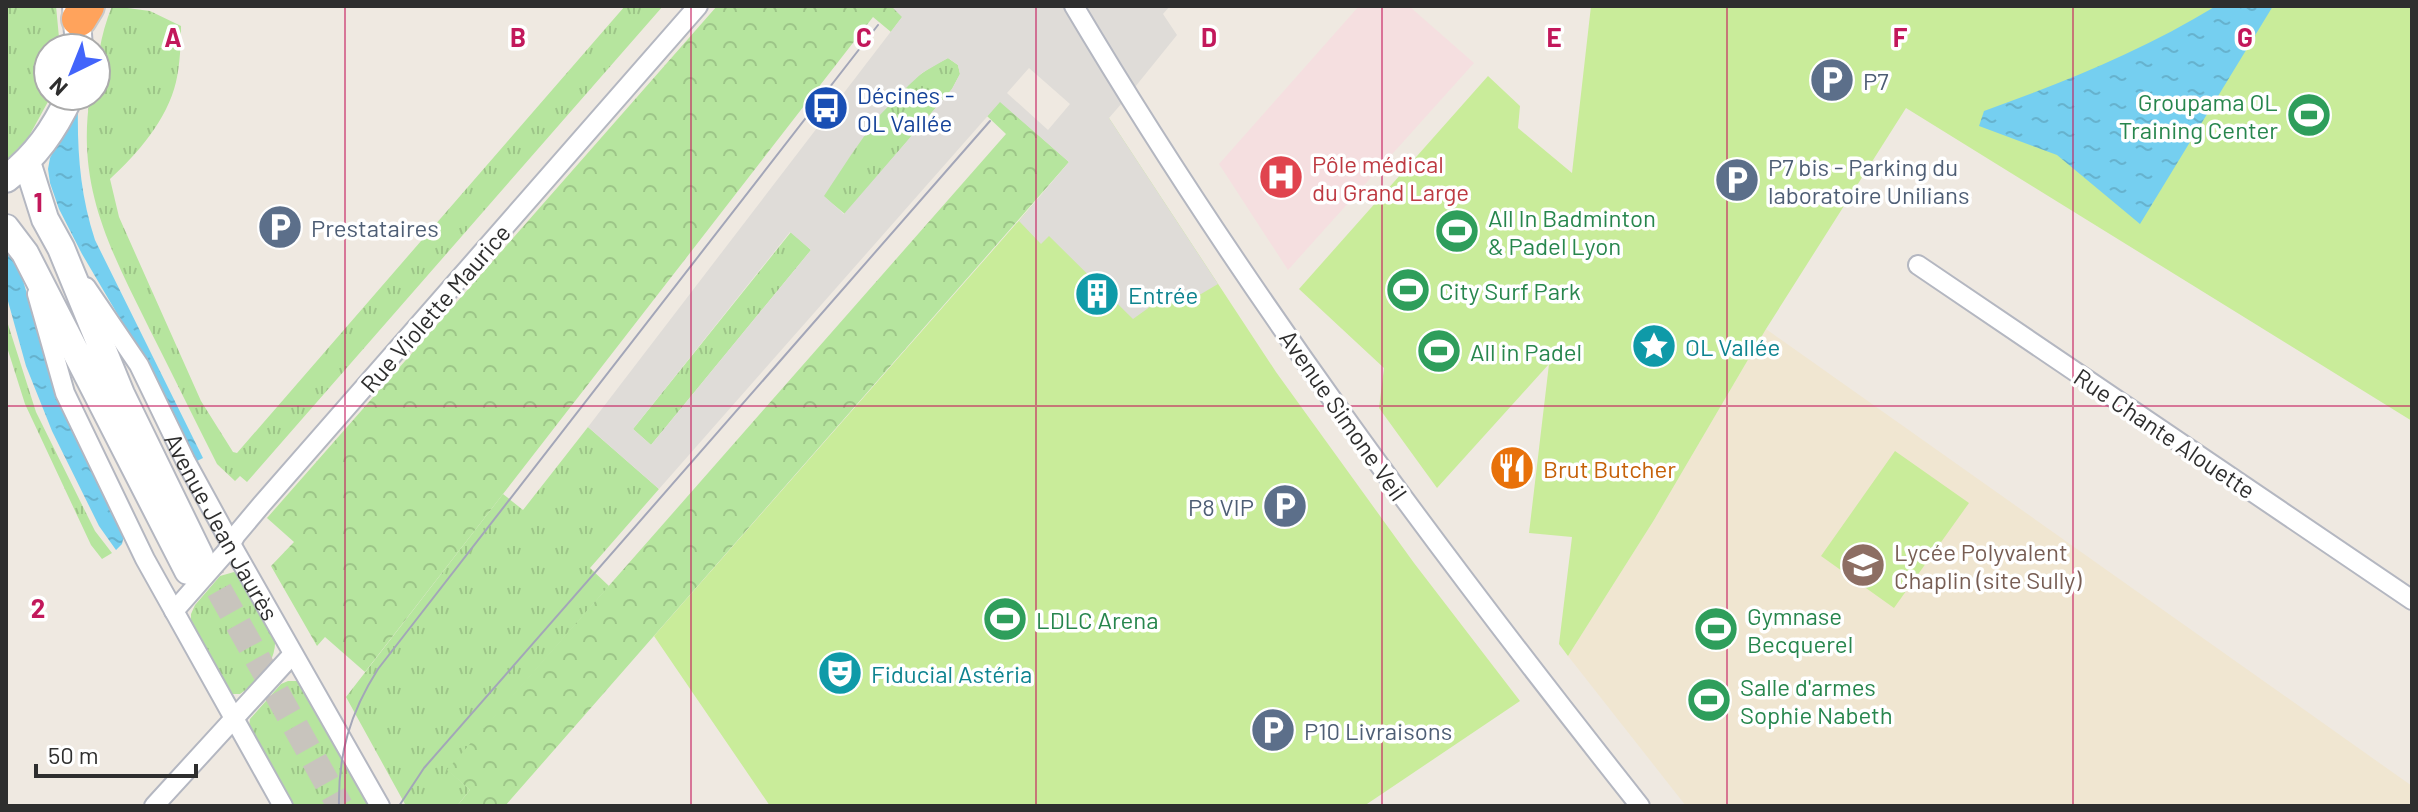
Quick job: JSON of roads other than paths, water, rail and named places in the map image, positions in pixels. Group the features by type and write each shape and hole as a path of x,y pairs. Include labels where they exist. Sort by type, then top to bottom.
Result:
{"main road":[{"path":"6,179 27,162 52,132 62,112"},
{"name":"Avenue Jean Jaurès","path":"6,228 25,253 194,563 61,248 45,219 27,162"}],"street":[{"name":"Rue Violette Maurice","path":"174,611 262,504 698,6"},
{"name":"Avenue Simone Veil","path":"1074,6 1120,82 1253,284 1352,428 1497,624 1640,806"},
{"name":"Avenue Jean Jaurès","path":"61,248 139,365 185,460 380,806"},
{"name":"Avenue Jean Jaurès","path":"25,253 65,393 145,559 283,806"},
{"name":"Rue Chante Alouette","path":"1918,265 2412,600"},
{"path":"154,806 293,654"}],"water":[{"path":"2216,6 2273,6 2140,224 2057,155 1979,126 1984,111 2103,64"},
{"path":"73,112 78,112 80,172 95,240 203,458 195,462 145,361 59,209 50,183 50,158"},
{"path":"6,245 19,267 55,388 124,535 122,544 116,550 99,526 52,431 26,366 6,294"}],"tunnel":[{"path":"200,556 340,806"}],"tram line":[{"path":"339,806 341,769 348,734 360,702 378,669 878,25"},
{"path":"399,806 424,768 990,121"}],"place":[{"name":"P7","path":"1832,80"},
{"name":"Décines - OL Vallée","path":"826,108"},
{"name":"Groupama OL Training Center","path":"2309,115"},
{"name":"Pôle médical du Grand Large","path":"1281,177"},
{"name":"P7 bis - Parking du laboratoire Unilians","path":"1737,180"},
{"name":"Prestataires","path":"280,227"},
{"name":"All In Badminton & Padel Lyon","path":"1457,231"},
{"name":"City Surf Park","path":"1408,290"},
{"name":"Entrée","path":"1097,294"},
{"name":"OL Vallée","path":"1654,346"},
{"name":"All in Padel","path":"1439,351"},
{"name":"Brut Butcher","path":"1512,468"},
{"name":"P8 VIP","path":"1285,506"},
{"name":"Lycée Polyvalent Chaplin (site Sully)","path":"1863,565"},
{"name":"LDLC Arena","path":"1005,619"},
{"name":"Gymnase Becquerel","path":"1716,629"},
{"name":"Fiducial Astéria","path":"840,673"},
{"name":"Salle d'armes Sophie Nabeth","path":"1709,700"},
{"name":"P10 Livraisons","path":"1273,730"}]}
